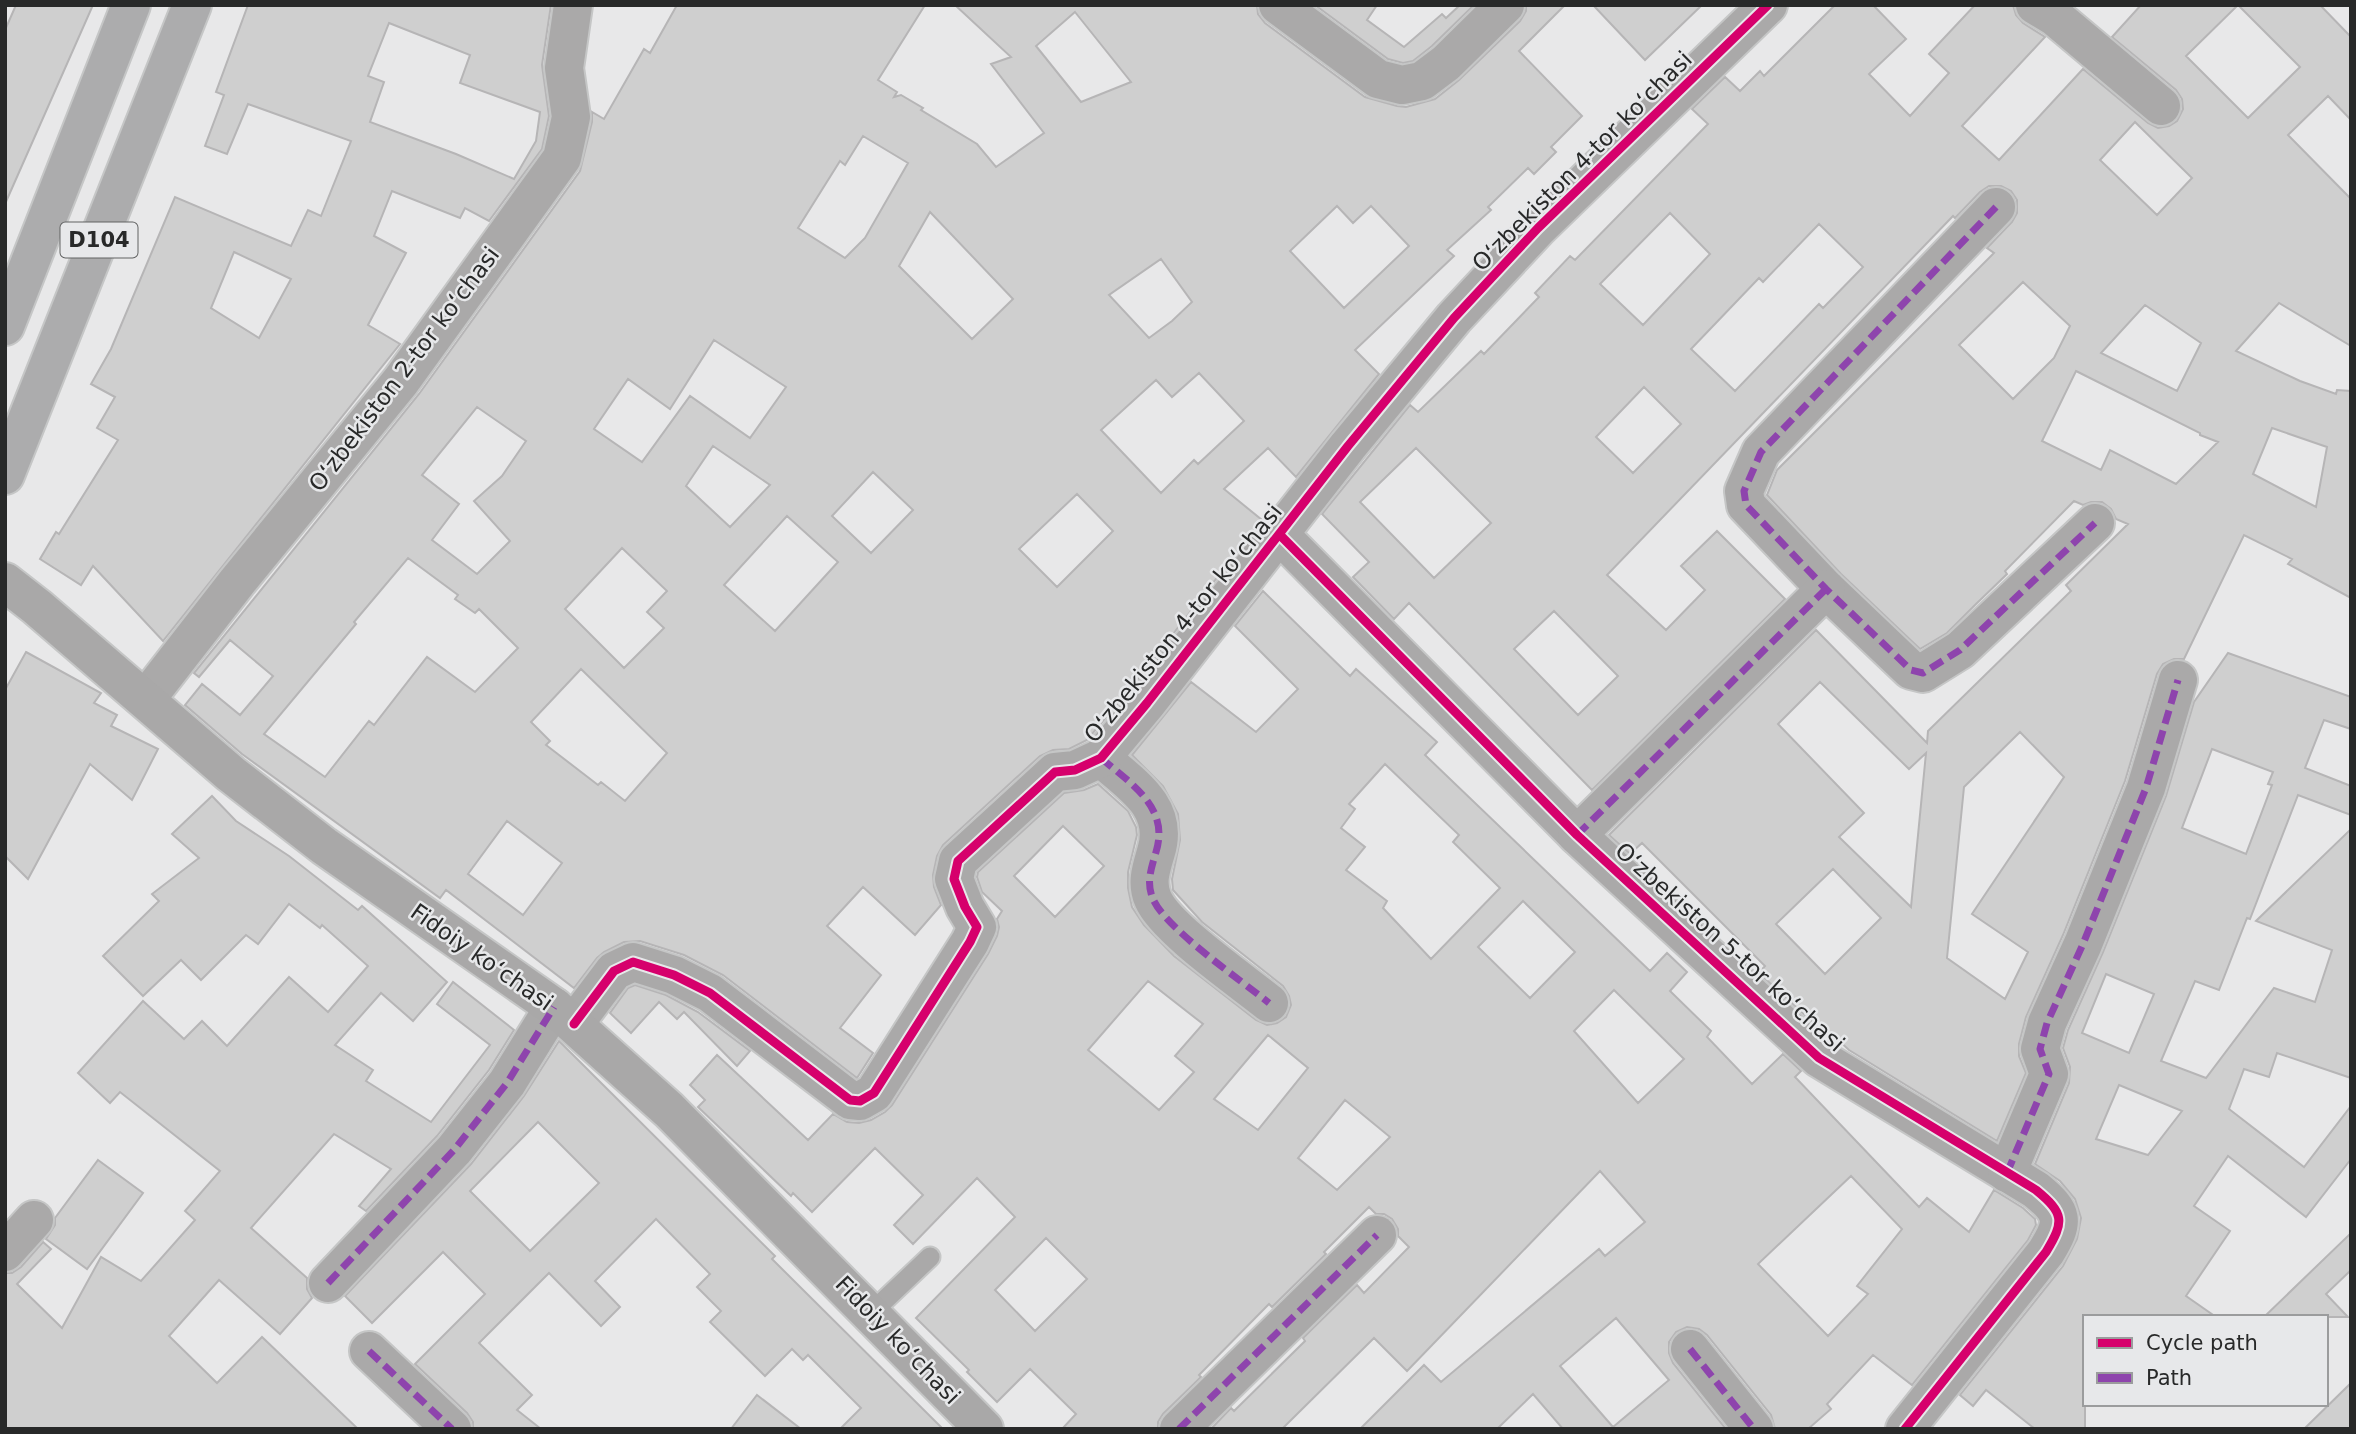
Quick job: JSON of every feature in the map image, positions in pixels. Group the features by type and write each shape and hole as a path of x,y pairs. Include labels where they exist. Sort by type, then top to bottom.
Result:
{"main road":[{"name":"D104","path":"5,326 131,5"},
{"name":"D104","path":"5,475 192,5"}],"street":[{"name":"Oʻzbekiston 2-tor koʻchasi","path":"146,699 237,582 401,381 562,158 571,117 564,68 573,5"},
{"path":"1278,5 1378,79 1402,85 1422,81 1446,63 1504,5"},
{"name":"Oʻzbekiston 4-tor koʻchasi","path":"564,1015 614,971 634,962 674,975 710,993 850,1100 860,1101 874,1093 977,927 965,907 954,879 958,861 1055,772 1075,770 1101,758 1147,704 1348,446 1454,318 1538,228 1768,5"},
{"path":"2035,5 2055,17 2161,106"},
{"path":"1996,208 1760,452 1744,491 1745,505 1826,589 1911,670 1923,673 1960,650 2095,523"},
{"name":"Oʻzbekiston 5-tor koʻchasi","path":"1280,535 1577,835 1819,1058 2036,1190 2054,1205 2059,1218 2057,1234 2046,1252 1905,1429"},
{"name":"Fidoiy koʻchasi","path":"5,582 146,699 231,774 324,846 564,1015 669,1110 984,1429"},
{"path":"1577,835 1826,589"},
{"path":"2007,1172 2049,1074 2040,1049 2047,1023 2083,944 2146,788 2178,680"},
{"path":"1101,758 1139,792 1156,813 1160,839 1148,876 1152,897 1159,912 1269,1003"},
{"path":"328,1283 454,1150 564,1015"},
{"path":"5,1252 34,1220"},
{"path":"1179,1429 1377,1235"},
{"path":"1690,1349 1754,1429"},
{"path":"369,1351 452,1429"}],"lane":[{"path":"871,1313 930,1256"}],"building":[{"path":"16,5 93,5 5,204 5,30"},
{"path":"248,5 551,5 542,65 549,116 542,149 489,221 465,208 460,218 392,191 374,236 406,253 368,325 400,344 163,641 93,566 81,585 40,559 56,532 59,534 118,440 97,428 115,397 91,384 111,349 175,197 291,246 308,210 321,216 351,141 248,104 227,154 205,146 224,95 216,92","holes":["389,23 470,55 460,83 540,112 536,141 514,179 370,122 384,82 368,76","234,252 291,279 259,338 211,308"]},
{"path":"677,5 925,5 878,80 897,92 894,97 901,95 977,144 996,167 1044,133 991,64 1011,57 955,5 1257,5 1258,14 1265,23 1365,97 1406,107 1435,99 1459,80 1520,21 1526,11 1526,5 1565,5 1519,51 1582,116 1551,147 1556,152 1534,174 1528,168 1488,207 1491,210 1447,250 1454,256 1355,350 1379,374 1296,477 1268,448 1224,489 1262,520 1130,689 1087,740 1069,749 1053,750 1040,756 943,845 937,856 933,875 934,887 941,905 915,935 863,887 827,926 881,975 840,1028 873,1053 857,1078 723,975 684,955 640,941 624,942 604,952 574,988 446,890 440,898 242,754 185,705 202,684 240,715 273,676 230,640 199,677 194,673 419,394 580,171 592,112 604,119 644,49 650,53","holes":["1075,12 1131,82 1081,102 1036,46","863,136 908,163 865,238 845,258 798,228 840,161 845,165","1337,206 1353,223 1371,206 1409,246 1344,308 1290,251","930,212 1013,299 972,339 899,266","1161,259 1192,302 1149,338 1109,295","714,340 786,387 750,438 690,396 642,462 594,429 628,379 670,409","1199,373 1244,421 1198,464 1194,460 1161,493 1101,430 1156,380 1172,397","477,407 526,441 502,476 474,501 510,541 477,574 432,540 459,504 422,475","713,446 770,485 730,527 686,486","873,472 913,510 871,553 832,516","1077,494 1113,531 1057,587 1019,549","787,516 838,562 775,631 724,585","622,548 667,591 647,612 664,628 624,668 565,609","408,558 458,595 455,599 475,613 479,609 518,648 475,692 427,657 374,725 369,721 325,777 264,734","581,669 667,753 625,801 601,782 598,785 546,745 550,741 531,722","507,821 562,863 523,915 468,874"]},
{"path":"1315,5 1377,5 1367,20 1404,47 1442,14 1446,18 1460,5 1474,5 1432,46 1413,61 1403,63 1388,59"},
{"path":"1593,5 1702,5 1645,60"},
{"path":"1835,5 1873,5 1906,39 1869,74 1910,116 1949,73 1929,54 1975,5 2013,5 2016,15 2023,23 2045,37 1962,126 1999,160 2083,69 2148,123 2158,128 2177,121 2183,109 2182,99 2176,90 2112,37 2141,5 2238,5 2320,5 2351,37 2351,120 2328,96 2288,135 2351,199 2351,346 2279,303 2236,351 2300,381 2336,394 2337,390 2351,391 2351,598 2288,564 2292,559 2244,535 2184,659 2174,659 2163,664 2157,674 2125,781 2063,935 2026,1017 2019,1044 2019,1056 2026,1073 1997,1141 1849,1050 1836,1038 1832,1040 1759,973 1765,966 1642,843 1630,854 1609,835 1816,630 1927,743 1928,731 2071,591 2066,585 2128,524 2116,519 2111,509 2102,502 2083,505 2074,501 2005,571 2007,574 1947,633 1920,649 1841,574 1767,495 1777,470 1994,253 1987,248 2017,213 2017,200 2011,191 2001,186 1989,186 1955,218 1953,216 1607,575 1666,630 1705,590 1681,566 1717,531 1785,599 1592,790 1409,603 1394,619 1353,577 1369,562 1322,514 1410,405 1418,412 1481,351 1484,354 1539,297 1535,293 1570,256 1575,260 1708,124 1692,109 1725,77 1740,91 1760,71 1764,76","holes":["2238,5 2300,67 2248,118 2186,56","2135,122 2192,178 2157,215 2100,160","1670,213 1710,254 1643,325 1600,284","1819,224 1863,267 1823,308 1819,304 1735,391 1691,349 1759,278 1763,282","2023,282 2070,326 2054,358 2013,399 1959,345","2145,305 2201,343 2177,391 2101,353","2076,371 2218,442 2176,484 2110,450 2101,470 2042,441","1644,387 1681,424 1633,473 1596,437","2272,428 2327,447 2316,507 2253,474","1416,448 1491,523 1434,578 1360,502","1554,611 1618,676 1578,715 1514,649","1820,682 1909,769 1926,753 1911,907 1839,837 1864,813 1778,724","2020,732 2064,777 1972,914 2028,952 2005,999 1947,958 1964,787","1833,869 1881,918 1825,974 1776,924"]},
{"path":"1263,591 1350,676 1356,669 1437,742 1425,755 1650,971 1667,953 1687,972 1670,991 1711,1031 1707,1037 1752,1084 1783,1054 1801,1071 1795,1077 1919,1207 1927,1198 1969,1232 1994,1190 2035,1219 2036,1225 2028,1240 1912,1385 1873,1355 1827,1404 1831,1409 1808,1429 1775,1429 1771,1415 1707,1335 1699,1329 1687,1327 1676,1332 1669,1342 1669,1353 1673,1363 1726,1429 1563,1429 1533,1394 1497,1429 1360,1429 1424,1365 1441,1382 1599,1249 1605,1256 1645,1222 1600,1171 1407,1371 1374,1338 1282,1429 1211,1429 1231,1408 1234,1411 1305,1341 1303,1338 1357,1285 1364,1293 1409,1247 1398,1236 1398,1229 1392,1219 1384,1214 1376,1214 1369,1207 1324,1252 1326,1254 1272,1307 1269,1304 1199,1375 1201,1377 1163,1414 1158,1422 1158,1429 1062,1429 1076,1414 1030,1369 997,1402 916,1318 1015,1217 977,1178 913,1244 894,1225 923,1195 875,1148 812,1212 793,1193 791,1196 698,1107 705,1100 690,1085 717,1055 808,1140 833,1114 847,1122 859,1123 885,1112 892,1105 997,936 997,919 1002,911 982,892 978,872 1064,793 1084,790 1098,784 1128,811 1136,827 1128,888 1132,907 1144,925 1174,956 1256,1020 1267,1025 1286,1017 1291,1005 1283,986 1202,922 1173,890 1172,879 1180,840 1178,814 1163,786 1132,755 1191,682 1256,732 1298,689 1235,626","holes":["1385,764 1459,835 1453,842 1500,888 1431,959 1383,908 1387,901 1346,870 1365,847 1341,828 1355,809 1349,804","1063,826 1104,866 1055,917 1014,876","1523,901 1575,952 1530,998 1478,947","1148,981 1203,1024 1175,1056 1194,1072 1159,1110 1088,1050","1614,990 1684,1059 1638,1103 1574,1031","1268,1035 1308,1068 1258,1130 1214,1099","1345,1100 1390,1137 1337,1190 1298,1158","1851,1176 1902,1229 1857,1286 1868,1294 1828,1336 1758,1264","1046,1238 1087,1279 1035,1331 995,1290","1616,1318 1669,1380 1613,1427 1560,1366"]},
{"path":"26,652 101,693 94,703 117,715 111,726 158,749 132,800 90,764 28,879 5,856 5,690"},
{"path":"2228,653 2351,697 2351,729 2324,720 2305,768 2351,786 2351,815 2298,795 2219,990 2195,981 2161,1061 2206,1078 2274,988 2315,1002 2332,950 2256,921 2351,829 2351,1078 2277,1053 2269,1077 2244,1069 2229,1109 2304,1167 2351,1106 2351,1159 2306,1217 2228,1156 2194,1206 2230,1231 2186,1296 2213,1315 2083,1315 2085,1429 2035,1429 1986,1390 1973,1406 1960,1395 2063,1266 2077,1239 2081,1218 2075,1199 2060,1181 2035,1164 2069,1083 2070,1067 2063,1048 2068,1030 2103,952 2166,796 2194,702","holes":["2212,749 2273,772 2268,784 2272,785 2246,854 2182,828","2106,974 2154,994 2129,1053 2082,1033","2119,1085 2182,1111 2148,1155 2096,1139"]},
{"path":"212,796 236,821 289,856 358,910 362,906 447,982 413,1021 381,993 335,1045 373,1070 366,1081 431,1122 490,1045 437,1004 453,982 514,1030 489,1070 437,1136 366,1211 359,1206 391,1169 334,1134 251,1228 307,1278 307,1289 312,1298 280,1334 219,1280 169,1336 217,1383 262,1337 358,1429 5,1429 5,1273 12,1273 21,1267 43,1242 51,1249 17,1284 62,1328 101,1257 141,1281 195,1220 185,1211 220,1171 120,1092 110,1103 78,1073 143,1001 184,1039 202,1021 227,1046 289,977 328,1012 368,966 322,925 320,928 289,904 258,944 246,935 201,980 181,960 143,996 103,956 159,901 152,894 199,858 172,834"},
{"path":"635,985 666,995 698,1012 750,1051 737,1066 684,1012 677,1019 659,1002 631,1033 610,1013 628,988"},
{"path":"559,1041 775,1256 772,1259 943,1429 840,1429 861,1408 808,1355 803,1360 792,1349 765,1376 710,1322 721,1311 697,1287 710,1274 656,1219 595,1281 620,1307 601,1326 549,1273 479,1343 532,1395 517,1410 541,1429 473,1429 473,1422 467,1413 415,1364 485,1294 443,1252 372,1323 345,1296 471,1164 524,1096","holes":["538,1122 599,1183 530,1251 470,1191"]},
{"path":"98,1160 143,1193 87,1269 46,1239 55,1225 55,1218"},
{"path":"2351,1233 2351,1270 2326,1294 2348,1317 2266,1315"},
{"path":"2351,1383 2351,1429 2304,1429 2328,1406"},
{"path":"757,1395 801,1429 731,1429"}],"marked path":[{"path":"1996,207 1761,452 1744,491 1746,505 1826,589 1911,670 1923,673 1960,650 2095,523"},
{"path":"1577,835 1826,589"},
{"path":"2007,1173 2049,1074 2040,1049 2047,1023 2083,944 2146,788 2178,680"},
{"path":"1101,758 1135,787 1153,809 1159,836 1150,887 1160,911 1188,939 1269,1003"},
{"path":"328,1283 454,1150 507,1083 554,1007"},
{"path":"1179,1429 1377,1235"},
{"path":"1690,1349 1754,1429"},
{"path":"369,1351 452,1429"}],"cycle path":[{"path":"574,1024 614,971 633,962 674,975 710,993 850,1100 860,1101 874,1093 977,927 965,907 954,879 958,861 1055,772 1075,770 1101,758 1348,446 1454,318 1538,228 1768,5"},
{"path":"1280,535 1577,835 1819,1058 2036,1190 2052,1205 2059,1218 2059,1225 2046,1252 1905,1429"}]}
